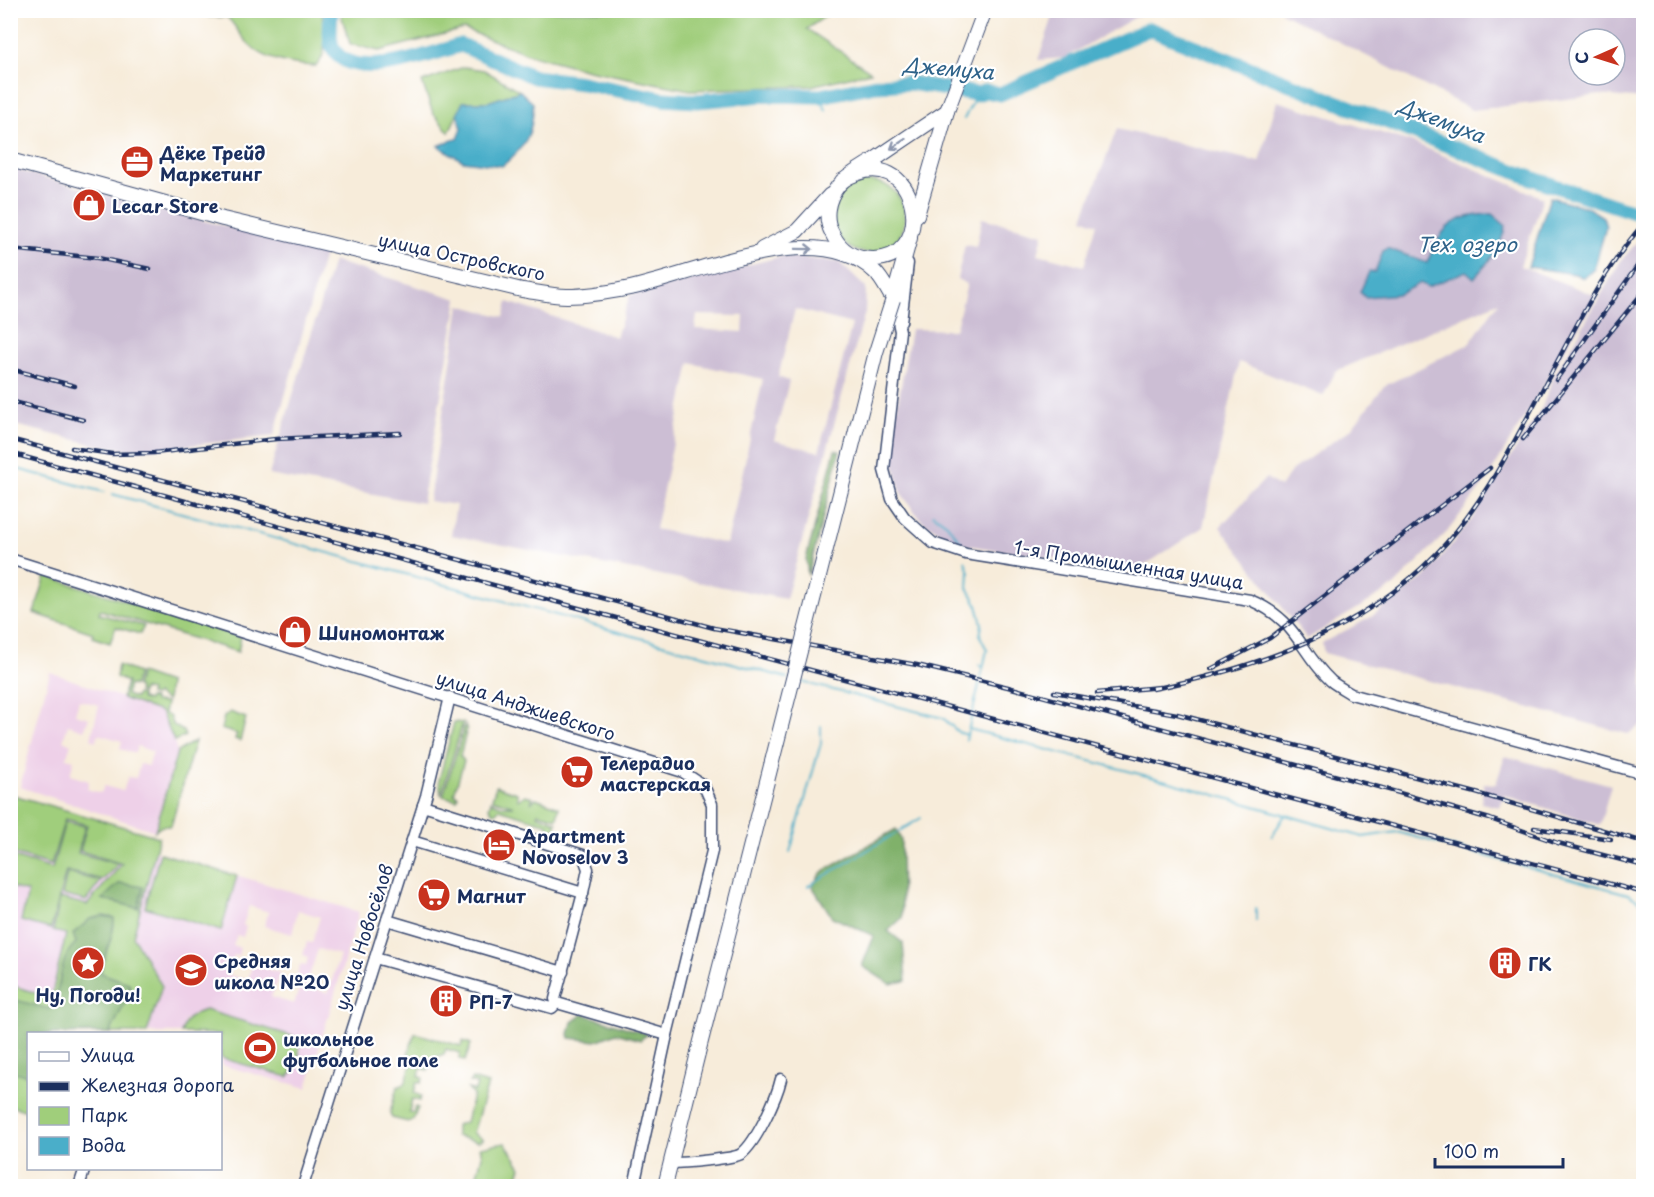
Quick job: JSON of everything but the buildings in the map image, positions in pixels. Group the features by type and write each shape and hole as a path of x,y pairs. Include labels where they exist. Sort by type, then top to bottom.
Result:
{"street":[{"path":"665,1186 876,352 947,109 985,10"},
{"path":"746,256 797,231 840,184 947,109"},
{"name":"улица Островского","path":"10,160 223,219 522,290 567,296 632,287 746,256 796,248 819,249 851,256 874,271 892,299"},
{"path":"900,331 912,229 913,201 898,180 874,171 857,173 840,184 829,203 828,220 833,237 851,256 868,259 885,256 900,248 912,229"},
{"name":"1-я Промышленная улица","path":"892,299 900,331 884,470 892,500 905,518 933,543 966,554 1250,600 1268,608 1284,621 1332,681 1351,694 1644,774"},
{"name":"улица Анджиевского","path":"10,559 683,772 704,786 714,815 712,851 667,1035 634,1186"},
{"name":"улица Новосёлов","path":"303,1186 423,806 450,697"},
{"path":"423,806 582,855 588,869 555,999 557,1003"},
{"path":"412,840 583,893"},
{"path":"387,920 562,972"},
{"path":"375,958 552,1008 557,1003"},
{"path":"557,1003 667,1035"},
{"path":"671,1163 740,1155 750,1144 778,1093 781,1079"},
{"path":"79,1186 84,1170"}],"shaded area":[{"path":"1055,10 1142,11 1141,14 1064,58 1038,60"},
{"path":"1279,11 1643,11 1643,99 1600,95 1472,110"},
{"path":"1277,101 1414,143 1543,198 1520,266 1597,296 1486,481 1447,532 1393,587 1307,639 1220,527 1266,478 1280,487 1292,470 1351,429 1384,386 1469,344 1499,302 1336,371 1323,396 1239,362 1203,527 1136,571 959,544 921,520 901,493 893,460 893,432 911,329 955,330 967,284 957,279 965,245 976,247 982,218 1043,234 1038,254 1084,266 1097,224 1083,218 1117,129 1259,162"},
{"path":"10,168 157,209 325,251 274,436 137,451 92,444 11,424"},
{"path":"1643,235 1643,724 1628,734 1324,653 1322,643 1371,617 1427,575 1472,519 1542,407 1555,374 1620,262"},
{"path":"783,256 839,262 866,288 865,312 786,599 451,535 456,505 429,501 460,305 504,317 508,302 616,337 630,295","holes":["795,309 852,324 819,452 774,440 789,381 778,377","697,315 744,316 743,332 695,329","690,363 763,379 727,544 655,529"]},
{"path":"333,261 458,299 422,503 269,475"},
{"path":"50,672 161,712 171,729 177,752 155,831 20,787","holes":["79,700 99,705 91,739 96,741 98,734 122,741 120,749 135,753 137,746 153,752 148,766 140,764 136,778 128,777 123,791 104,786 101,793 87,789 89,781 70,775 74,760 66,758 71,744 63,740 68,725 84,730 89,718 75,714"]},
{"path":"1505,756 1611,785 1600,825 1504,795 1500,807 1481,803 1484,783 1496,784"},
{"path":"64,819 87,824 122,864 87,905 61,898 66,934 51,998 11,985 10,853 51,865"},
{"name":"Средняя школа №20","path":"156,851 359,912 307,1088 222,1065 222,1058 278,1075 300,1055 185,1020 181,1032 147,1032 162,986 133,937","holes":["249,906 269,912 264,926 292,934 298,910 320,917 312,943 307,942 303,955 308,957 306,966 300,965 296,978 302,980 294,1004 271,997 281,973 252,965 248,980 229,975 234,955 238,956 240,948 233,945 237,935 243,937 246,927 243,925","318,949 340,955 328,993 306,986"]}],"green space":[{"path":"201,11 322,11 325,40 323,55 316,66 274,59 258,52 248,44 227,17 209,17"},
{"path":"340,11 833,11 807,29 871,72 811,86 690,90 588,70 528,54 464,29 379,51 350,44"},
{"path":"464,67 484,70 520,91 488,102 463,102 449,132 433,113 422,82"},
{"path":"869,181 889,187 899,197 905,217 899,237 889,247 869,253 849,247 839,237 833,217 839,197 849,187"},
{"path":"835,450 840,451 808,576 806,559"},
{"path":"46,576 241,637 238,652 100,610 99,614 144,626 140,634 116,627 110,643 92,637 93,633 34,613"},
{"path":"118,665 138,673 134,686 129,685 126,695 135,698 137,694 141,695 141,699 148,701 149,698 154,699 154,702 166,703 164,713 170,717 172,724 183,731 185,736 174,741 161,712 122,698 127,682 116,677"},
{"path":"140,673 169,683 167,701 156,694 149,695 150,691 143,689 142,693 138,692 139,688 136,687"},
{"path":"230,712 246,718 240,741 235,739 237,734 221,729 224,717"},
{"path":"454,722 463,723 441,795 439,780"},
{"path":"465,725 467,729 460,756 464,761 454,794 458,796 457,800 443,796"},
{"path":"195,741 171,826 162,826 155,831 177,752"},
{"path":"496,786 517,793 518,800 525,795 533,797 531,803 536,798 559,807 557,818 538,813 537,815 557,822 555,828 549,830 548,824 499,809 495,813 492,812 489,807 491,801 502,806 514,806 492,799"},
{"path":"10,794 159,837 133,937 162,986 147,1032 27,1032 27,1111 11,1106 11,985 51,998 66,934 53,931 60,898 87,905 122,864 80,851 87,825 65,819 51,865 11,853"},
{"path":"65,822 85,826 78,853 118,864 103,880 66,871 51,929 21,921 28,892 11,887 11,856 52,869"},
{"path":"896,829 901,840 902,918 888,931 903,943 906,981 890,984 862,966 874,936 832,917 812,886 822,872"},
{"path":"160,853 237,876 221,931 145,907"},
{"path":"67,873 101,881 86,901 62,895"},
{"path":"120,883 143,887 138,908 102,899"},
{"path":"103,916 114,918 111,939 101,973 129,983 131,991 110,1032 27,1032 27,1076 11,1071 11,1005 16,1000 49,1009 57,993 65,958 76,943 73,934 90,919"},
{"name":"школьное футбольное поле","path":"205,1010 292,1036 299,1041 299,1051 292,1073 288,1077 222,1058 222,1032 181,1032 189,1018"},
{"path":"583,1014 648,1034 640,1040 616,1033 596,1041 570,1038 572,1022"},
{"path":"415,1033 461,1046 463,1041 471,1044 465,1061 459,1058 460,1053 446,1049 444,1054 432,1059 428,1070 421,1068 419,1076 423,1078 421,1083 417,1082 414,1093 421,1096 420,1101 412,1099 409,1112 413,1113 415,1107 418,1108 413,1120 408,1122 392,1118 390,1113 397,1087 405,1084 413,1059 408,1054"},
{"path":"472,1079 488,1084 473,1133 483,1139 478,1142 456,1136 456,1125 466,1122 473,1095 468,1089 475,1091 477,1084 470,1082"},
{"path":"505,1143 521,1167 515,1186 474,1186 482,1156 480,1147"}],"water":[{"path":"520,91 533,103 532,123 522,146 502,166 463,161 438,146 458,138 462,128 457,114 463,102 488,102"},
{"name":"Тех. озеро","path":"1550,197 1587,207 1603,217 1606,227 1594,269 1584,278 1575,274 1528,267"},
{"name":"Тех. озеро","path":"1492,214 1505,225 1504,233 1494,254 1474,278 1466,271 1428,287 1420,283 1399,294 1365,297 1360,292 1369,272 1375,272 1383,251 1387,248 1427,263 1437,240 1450,225 1467,217"}],"waterway":[{"name":"Джемуха","path":"331,10 331,44 343,59 357,64 393,63 461,45 534,77 582,83 663,99 697,101 762,95 820,96 876,85 911,83 977,94 986,91 1000,94 1149,29 1534,179 1643,215"},
{"path":"964,119 977,94"},
{"path":"820,96 826,110"},
{"path":"10,467 104,492"},
{"path":"112,494 787,678"},
{"path":"933,514 947,524 961,542"},
{"path":"965,561 969,572 968,588 976,602 982,624 980,636 987,650 983,668"},
{"path":"966,740 983,668 979,665"},
{"path":"798,681 943,718 958,732 967,735"},
{"path":"790,852 821,743 821,726"},
{"path":"969,729 1170,782 1363,837 1397,832 1628,894 1644,905"},
{"path":"1272,836 1285,815"},
{"path":"808,886 921,818"},
{"path":"1256,908 1256,921"}],"railway":[{"path":"1153,689 1230,670 1305,643 1375,605 1407,581 1436,554 1467,517 1495,476 1588,304 1614,262 1644,223"},
{"path":"10,249 98,258 150,269"},
{"path":"1556,380 1638,265"},
{"path":"1523,439 1644,291"},
{"path":"10,369 75,386"},
{"path":"10,401 83,420"},
{"path":"72,448 112,454 154,453 276,439 400,433"},
{"path":"10,439 714,628 917,665 1008,687 1382,788 1490,819 1558,843 1644,866"},
{"path":"10,453 519,592 1644,893"},
{"path":"1211,669 1270,638 1490,468"},
{"path":"1097,693 1160,687"},
{"path":"1054,692 1177,714 1476,793 1644,842"},
{"path":"1534,828 1611,839"}],"place":[{"name":"Дёке Трейд Маркетинг","path":"137,162"},
{"name":"Lecar Store","path":"89,205"},
{"name":"Шиномонтаж","path":"295,632"},
{"name":"Телерадио мастерская","path":"577,772"},
{"name":"Apartment Novoselov 3","path":"499,845"},
{"name":"Магнит","path":"434,895"},
{"name":"Ну, Погоди!","path":"88,963"},
{"name":"ГК","path":"1505,963"},
{"name":"Средняя школа №20","path":"191,970"},
{"name":"РП-7","path":"446,1001"},
{"name":"школьное футбольное поле","path":"260,1048"}]}
